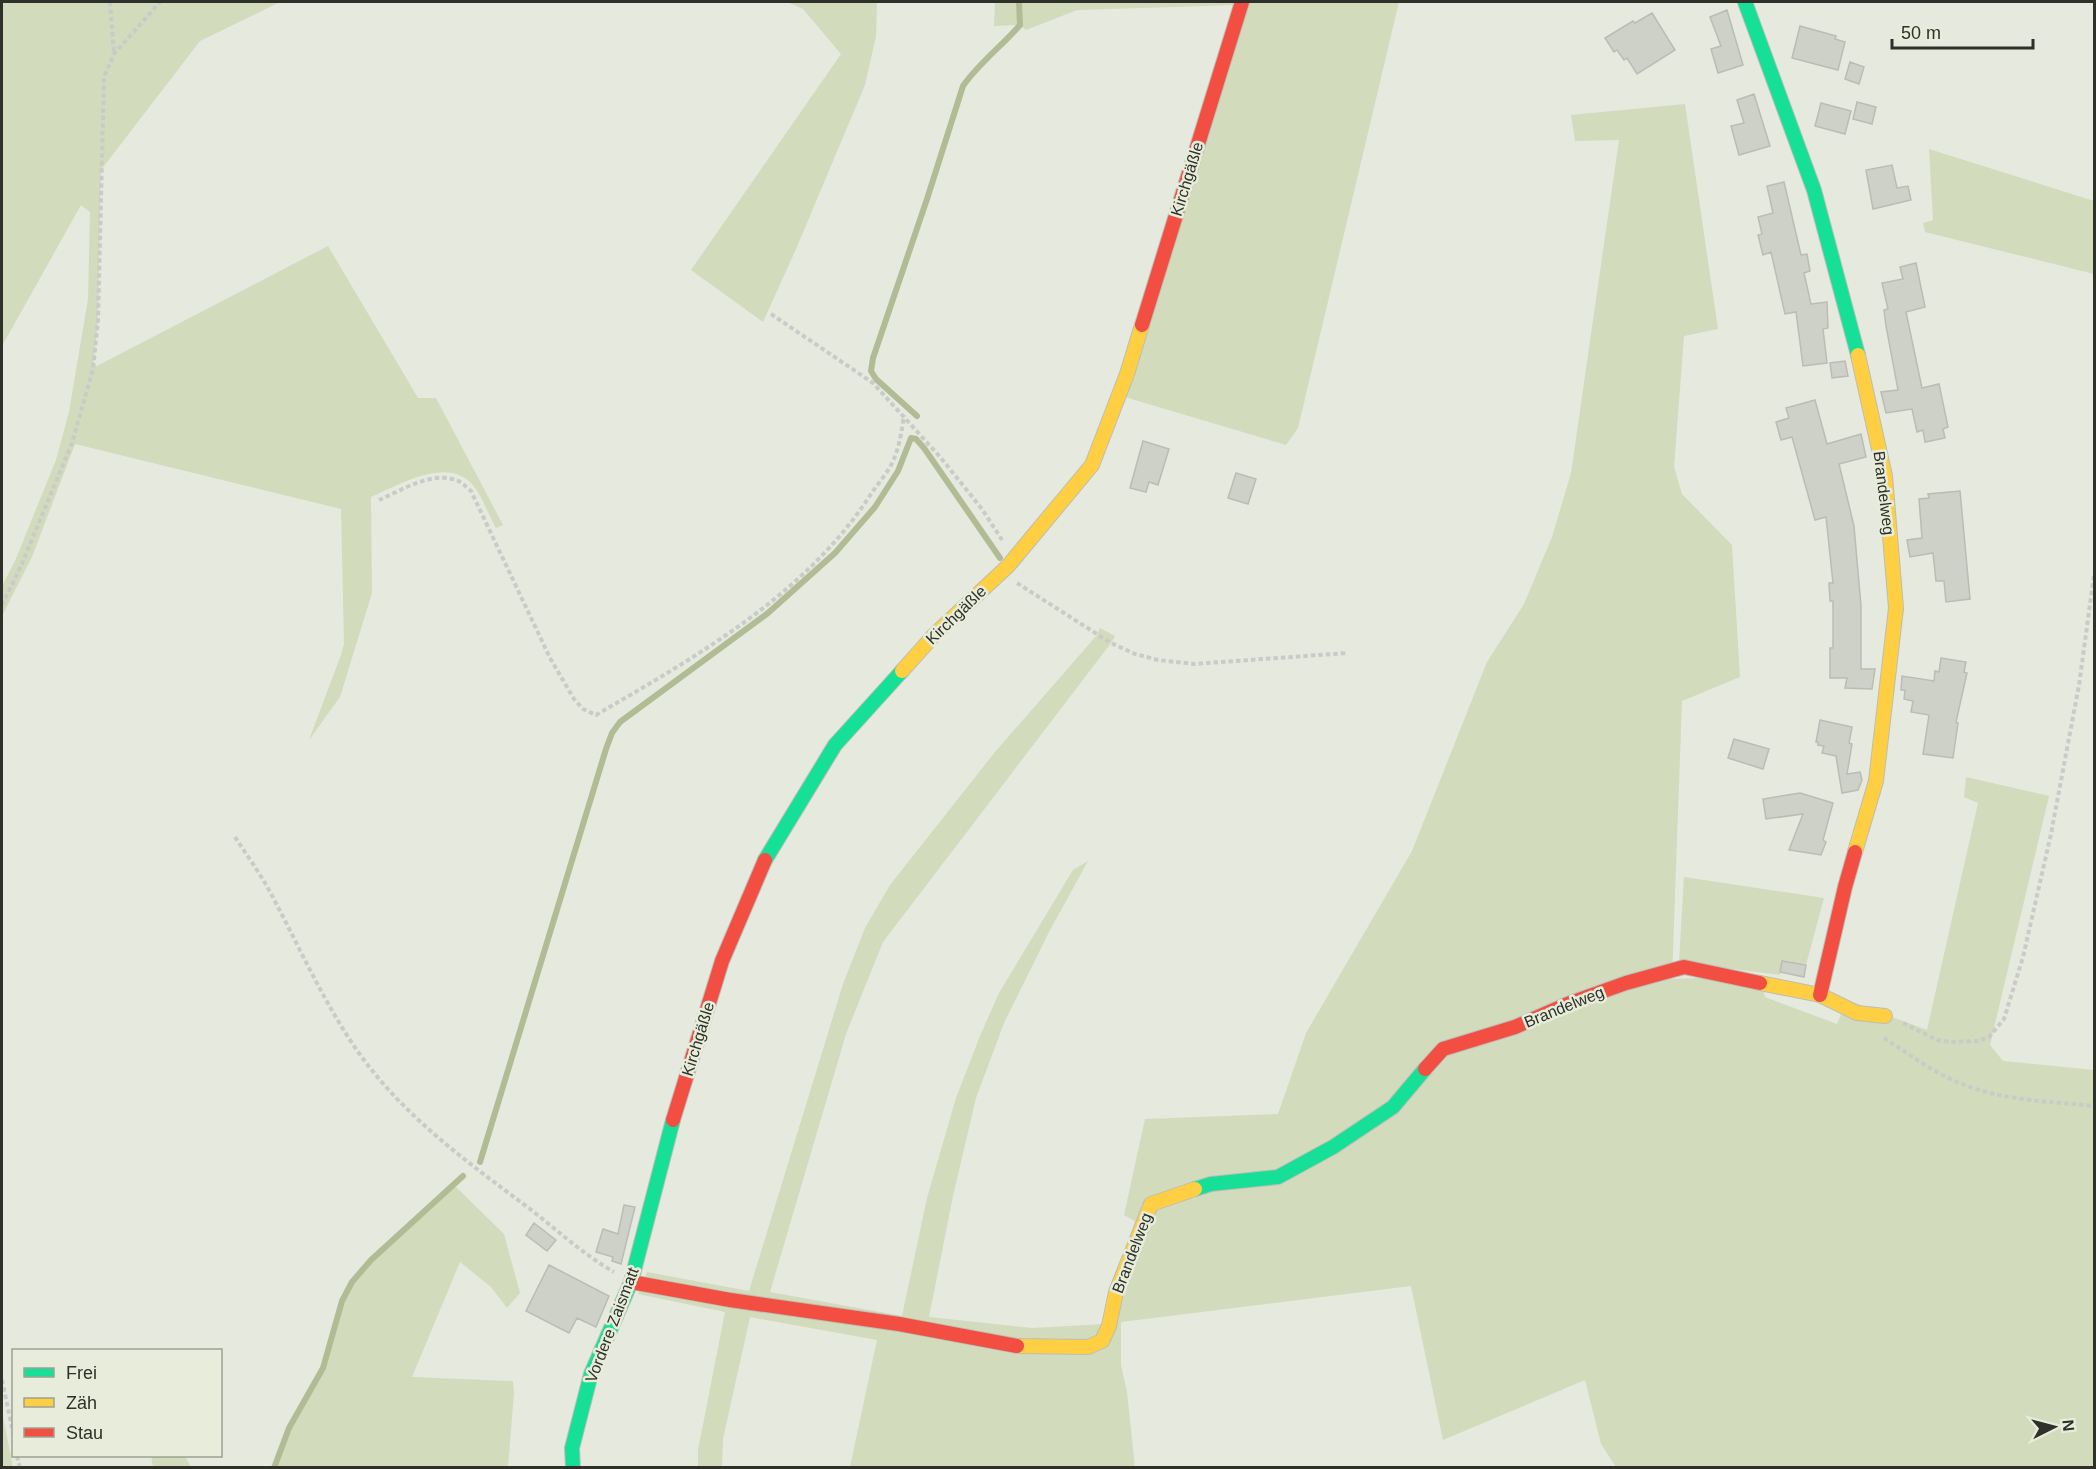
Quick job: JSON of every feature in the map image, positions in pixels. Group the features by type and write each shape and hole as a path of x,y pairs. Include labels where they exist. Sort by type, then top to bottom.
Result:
{"street":[{"name":"Kirchgäßle","path":"647,1217 665,1147 722,962 767,855 836,745 935,634 1003,571 1092,465 1127,374 1242,2"},
{"name":"Brandelweg","path":"1745,2 1814,190 1855,340 1886,476 1896,608 1876,781 1845,887 1820,995"},
{"name":"Brandelweg","path":"631,1282 730,1300 899,1324 1018,1346 1088,1347 1102,1341 1109,1326 1116,1292 1151,1204 1211,1184 1278,1177 1333,1146 1393,1107 1443,1049 1515,1027 1570,1003 1626,983 1684,967 1820,995 1857,1013 1886,1016"},
{"name":"Vordere Zaismatt","path":"573,1467 572,1448 591,1374 631,1282 647,1217"}],"path":[{"path":"110,2 114,54"},
{"path":"2,605 21,566 72,443 93,369 98,320 104,77 114,54 160,2"},
{"path":"771,314 873,383 904,415 982,509 1014,558"},
{"path":"379,500 414,485 439,478 451,478 471,491 550,658 574,699 583,709 596,715 698,655 766,605 818,560 854,520 895,458 904,415"},
{"path":"1003,571 1022,587 1111,643 1150,658 1194,664 1347,653"},
{"path":"1886,1016 1937,1040 1951,1042 1978,1041 1989,1037 2004,1019 2023,957 2051,834 2079,685 2094,575"},
{"path":"235,837 268,889 310,972 354,1046 388,1091 444,1144 554,1228 585,1255 631,1282"},
{"path":"1912,1056 1956,1082 1989,1093 2027,1101 2094,1106"},
{"path":"2,1380 12,1428"}],"green space":[{"path":"2,2 280,2 200,41 101,170 98,320 93,368 328,246 418,398 436,398 503,525 496,528 471,483 460,476 448,473 435,473 408,480 371,497 372,593 340,697 309,740 344,644 341,509 75,444 32,557 2,616 2,586 15,561 56,460 69,412 88,299 90,212 81,205 2,346"},
{"path":"787,2 877,2 876,36 865,85 763,322 691,270 841,54 803,9"},
{"path":"995,2 1399,2 1298,428 1286,445 1118,395 1238,5 1077,10 1026,30 1020,25 994,26"},
{"path":"1685,104 1718,329 1684,336 1674,467 1682,494 1732,545 1740,677 1682,701 1672,979 1697,978 1763,989 1765,997 1837,1024 1847,1000 1927,1030 1978,803 1964,797 1966,777 2049,796 1990,1045 2003,1061 2094,1070 2094,1467 1616,1467 1601,1444 1585,1380 1443,1440 1411,1286 1121,1322 1121,1365 1127,1392 1135,1468 850,1467 877,1340 750,1317 723,1439 722,1467 698,1467 698,1450 725,1312 638,1294 647,1272 749,1291 843,984 865,928 890,885 995,752 1097,635 1100,628 1115,636 1111,643 883,942 846,1034 770,1292 902,1316 927,1198 956,1098 980,1036 999,993 1073,870 1088,861 1049,932 1004,1023 976,1098 953,1196 929,1317 1032,1328 1104,1324 1138,1223 1124,1215 1145,1119 1278,1114 1306,1033 1412,851 1487,662 1524,604 1552,537 1571,473 1619,140 1575,141 1571,115"},
{"path":"1929,149 2094,201 2094,274 1925,232 1923,223 1933,220"},
{"path":"1684,877 1824,898 1806,965 1783,961 1780,975 1679,962"},
{"path":"455,1186 504,1234 520,1293 507,1308 491,1287 460,1262 412,1377 513,1381 508,1467 274,1467 289,1428 323,1368 342,1301 352,1282 371,1260"},
{"path":"2,1412 13,1467 2,1467"},
{"path":"151,1457 186,1457 191,1467 153,1467"}],"building":[{"path":"1727,10 1743,65 1718,73 1711,49 1721,46 1710,17"},
{"path":"1652,13 1675,50 1637,74 1627,58 1624,60 1617,50 1614,52 1605,38 1633,21 1635,23"},
{"path":"1800,26 1836,36 1835,39 1845,42 1838,70 1792,58"},
{"path":"1850,62 1864,67 1859,84 1845,79"},
{"path":"1754,94 1770,146 1739,155 1731,126 1744,123 1737,100"},
{"path":"1857,102 1876,107 1872,124 1853,119"},
{"path":"1821,103 1851,111 1845,134 1815,126"},
{"path":"1892,165 1897,188 1908,186 1911,200 1873,209 1866,170"},
{"path":"1784,182 1801,255 1807,254 1810,271 1804,273 1811,304 1827,302 1828,328 1823,329 1827,363 1803,366 1796,312 1785,314 1771,252 1763,255 1758,235 1762,234 1758,217 1773,213 1767,186"},
{"path":"1916,263 1925,307 1906,312 1922,388 1939,384 1948,427 1943,429 1945,438 1925,442 1923,430 1917,432 1912,409 1886,413 1881,392 1898,390 1886,326 1884,310 1888,309 1882,283 1903,279 1900,267"},
{"path":"1845,361 1848,376 1832,378 1830,363"},
{"path":"1815,400 1827,444 1861,434 1866,457 1839,464 1854,526 1861,606 1861,669 1875,669 1872,689 1845,688 1847,678 1830,678 1830,648 1833,648 1833,601 1830,601 1829,583 1833,583 1826,517 1815,520 1792,437 1781,440 1776,422 1789,418 1786,408"},
{"path":"1143,441 1169,449 1158,485 1149,482 1146,492 1130,488"},
{"path":"1236,473 1256,479 1248,504 1228,498"},
{"path":"1960,491 1970,599 1946,602 1944,581 1936,581 1933,553 1910,557 1907,540 1922,538 1919,499 1929,498 1928,494"},
{"path":"1941,658 1966,662 1964,672 1967,673 1956,722 1958,723 1953,758 1923,754 1929,715 1911,712 1913,701 1904,699 1905,690 1901,690 1902,676 1934,681 1935,671 1939,672"},
{"path":"1820,720 1852,727 1847,774 1860,772 1862,780 1858,790 1842,793 1836,756 1822,753 1824,746 1816,742"},
{"path":"1734,739 1769,749 1763,769 1728,758"},
{"path":"1800,793 1833,803 1823,840 1826,842 1821,855 1789,850 1803,814 1766,819 1763,799"},
{"path":"1782,961 1806,965 1804,977 1780,972"},
{"path":"624,1205 635,1207 621,1264 612,1261 613,1257 596,1252 603,1229 618,1234"},
{"path":"534,1223 556,1240 547,1251 526,1235"},
{"path":"549,1265 609,1296 596,1327 577,1318 569,1333 526,1311"}],"waterway":[{"path":"917,416 876,379 871,371 873,358 963,86 1020,25 1019,2"},
{"path":"480,1162 606,749 612,733 620,722 768,613 835,553 875,507 898,471 911,438 916,439 924,448 1000,558"},
{"path":"274,1468 289,1428 323,1368 342,1301 352,1282 371,1260 463,1176"}],"traffic: fast":[{"path":"1745,2 1814,190 1858,355"},
{"path":"765,860 835,745 902,671"},
{"path":"1195,1189 1211,1184 1278,1177 1333,1147 1393,1107 1425,1069"},
{"path":"573,1468 572,1448 591,1374 631,1282 673,1120"}],"traffic: slow":[{"path":"902,671 935,634 1008,566 1092,465 1127,374 1142,325"},
{"path":"1855,852 1876,781 1896,608 1885,476 1858,355"},
{"path":"1760,983 1820,995 1857,1013 1885,1016"},
{"path":"1017,1346 1088,1347 1102,1341 1109,1326 1116,1292 1151,1204 1195,1189"}],"traffic: jam":[{"path":"1142,325 1242,2"},
{"path":"1820,995 1855,852"},
{"path":"673,1120 722,961 765,860"},
{"path":"1425,1069 1443,1049 1515,1027 1570,1003 1626,983 1684,967 1760,983"},
{"path":"631,1282 730,1300 899,1324 1017,1346"}]}
